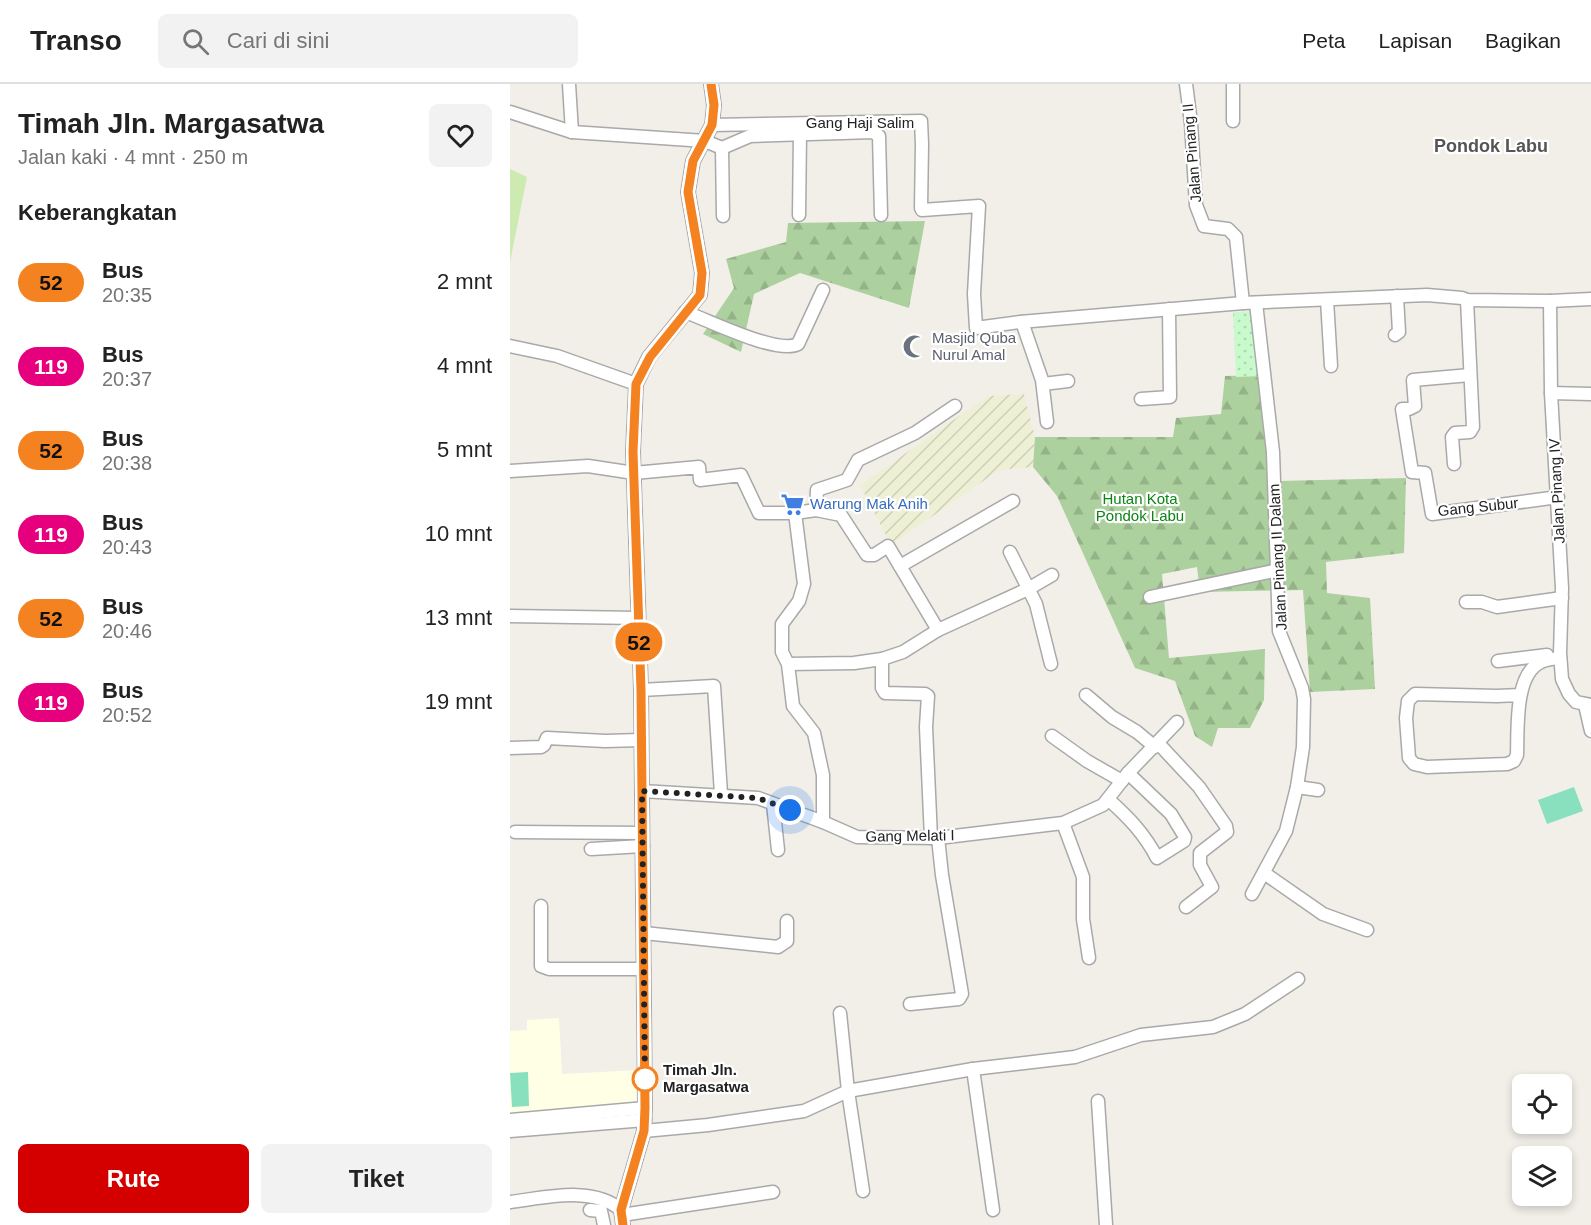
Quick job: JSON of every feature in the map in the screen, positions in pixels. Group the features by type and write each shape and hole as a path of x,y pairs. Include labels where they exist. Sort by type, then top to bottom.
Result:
{"street":[{"path":"569,84 572,132"},
{"path":"622,1217 645,1120 641,690 634,472 636,384 650,357 700,295 702,273 688,192 693,161 712,125 714,105 711,84"},
{"name":"Jalan Pinang II","path":"1186,84 1199,218 1204,226 1228,229 1236,237 1250,303"},
{"path":"1233,84 1233,121"},
{"path":"510,112 572,132 705,141 722,148 750,136 873,132 879,136 881,215"},
{"name":"Gang Haji Salim","path":"712,125 921,121 922,210 979,206 974,294 976,328 1022,322"},
{"path":"800,134 800,215"},
{"path":"722,148 723,216"},
{"path":"685,312 750,339 790,347 798,344 823,290"},
{"path":"1047,422 1039,382 1022,322 1250,303 1397,296 1427,295 1467,300 1591,299"},
{"path":"1395,334 1399,332 1397,296"},
{"path":"1328,300 1331,366"},
{"path":"1454,464 1452,437 1455,433 1470,432 1473,428 1467,300"},
{"name":"Jalan Pinang IV","path":"1550,301 1551,393 1562,598 1560,656 1562,679 1569,694 1576,702 1588,705"},
{"name":"Jalan Pinang II Dalam","path":"1250,303 1273,452 1279,631 1302,688 1304,699 1303,747 1297,787 1286,831 1251,894"},
{"path":"1142,399 1170,397 1169,309"},
{"path":"510,346 567,359 636,384"},
{"name":"Gang Subur","path":"1470,375 1413,380 1414,406 1402,409 1412,472 1425,473 1432,514 1558,497"},
{"path":"1039,382 1068,381"},
{"path":"1551,393 1591,394"},
{"path":"816,510 817,490 847,480 858,460 915,434 955,406"},
{"path":"510,471 588,466 634,472 699,467 700,480 741,475 759,513 795,513 816,510 841,515 867,555 874,555 888,546 938,630"},
{"path":"900,566 1013,501"},
{"path":"795,513 804,584 799,601 782,624 782,652 788,664 793,706 814,732 823,775 823,822"},
{"path":"1010,552 1036,604 1051,664"},
{"path":"1150,597 1278,570"},
{"path":"788,664 854,663 882,659 903,652 938,630 1028,589 1052,575"},
{"path":"1466,602 1482,602 1497,607 1562,598"},
{"path":"510,616 638,618"},
{"path":"1498,661 1560,656"},
{"path":"1520,694 1497,696 1415,694 1408,700 1406,718 1410,758 1414,764 1427,767 1507,764 1514,761 1517,755 1520,694 1531,671 1540,662 1560,656"},
{"path":"882,659 882,688 885,693 928,696 926,727 935,838 962,994 959,999 910,1004"},
{"path":"641,690 714,686 721,794"},
{"path":"1086,695 1112,717 1157,745 1199,787 1227,826 1227,832 1200,853 1200,865 1212,887 1186,907"},
{"path":"1588,705 1591,731"},
{"name":"Gang Melati I","path":"642,791 758,798 857,837 935,838 1063,823 1103,805 1177,722"},
{"path":"1052,736 1087,761 1125,778 1171,814 1185,840 1157,858 1147,839 1134,822 1108,799"},
{"path":"510,748 541,747 547,738 641,740"},
{"path":"1297,787 1318,790"},
{"path":"773,804 778,850"},
{"path":"1063,823 1083,877 1083,919 1089,958"},
{"path":"515,832 643,839"},
{"path":"591,849 643,839"},
{"path":"1264,873 1323,914 1367,930"},
{"path":"541,906 541,966 549,969 644,969"},
{"path":"644,933 778,947 788,941 787,921"},
{"path":"510,1120 527,1124 645,1120 708,1125 804,1111 848,1091 973,1069 1075,1057 1141,1035 1213,1027 1245,1014 1298,979"},
{"path":"840,1013 848,1091 863,1191"},
{"path":"973,1069 993,1210"},
{"path":"1098,1101 1106,1225"},
{"path":"510,1131 527,1124"},
{"path":"510,1202 577,1195 597,1196 622,1217 773,1192"},
{"path":"590,1210 601,1211 604,1225"}],"shaded area":[{"path":"1024,394 1035,437 1033,467 999,470 891,545 860,485 988,396"},
{"path":"559,1018 562,1074 640,1070 642,1103 510,1117 510,1031 527,1030 527,1020"}],"green space":[{"path":"510,169 527,177 510,262"},
{"path":"925,221 909,308 800,273 754,294 741,352 703,334 734,288 726,259 786,242 788,223"},
{"path":"1262,311 1265,376 1236,377 1233,312"},
{"name":"Hutan Kota Pondok Labu","path":"1267,375 1277,481 1406,478 1404,553 1326,562 1327,593 1370,598 1375,689 1310,692 1303,590 1200,592 1197,567 1162,574 1169,658 1265,649 1264,700 1250,728 1218,728 1212,747 1195,736 1175,681 1135,668 1057,496 1033,467 1035,437 1173,437 1176,418 1221,414 1225,376"},
{"path":"1574,787 1583,811 1547,824 1538,800"},
{"path":"528,1072 529,1106 512,1107 510,1073"}],"bus line":[{"name":"52","path":"623,1225 621,1210 644,1131 645,1108 641,690 633,452 636,384 650,357 700,295 702,273 688,192 693,161 712,125 714,105 711,84"}],"place":[{"name":"Masjid Quba Nurul Amal","path":"914,347"},
{"name":"Warung Mak Anih","path":"792,504"},
{"name":"Timah Jln. Margasatwa","path":"645,1079"}],"district":[{"name":"Pondok Labu","path":"1491,146"}],"route":[{"path":"645,1079 645,1085 642,791 758,798 790,810"}]}
